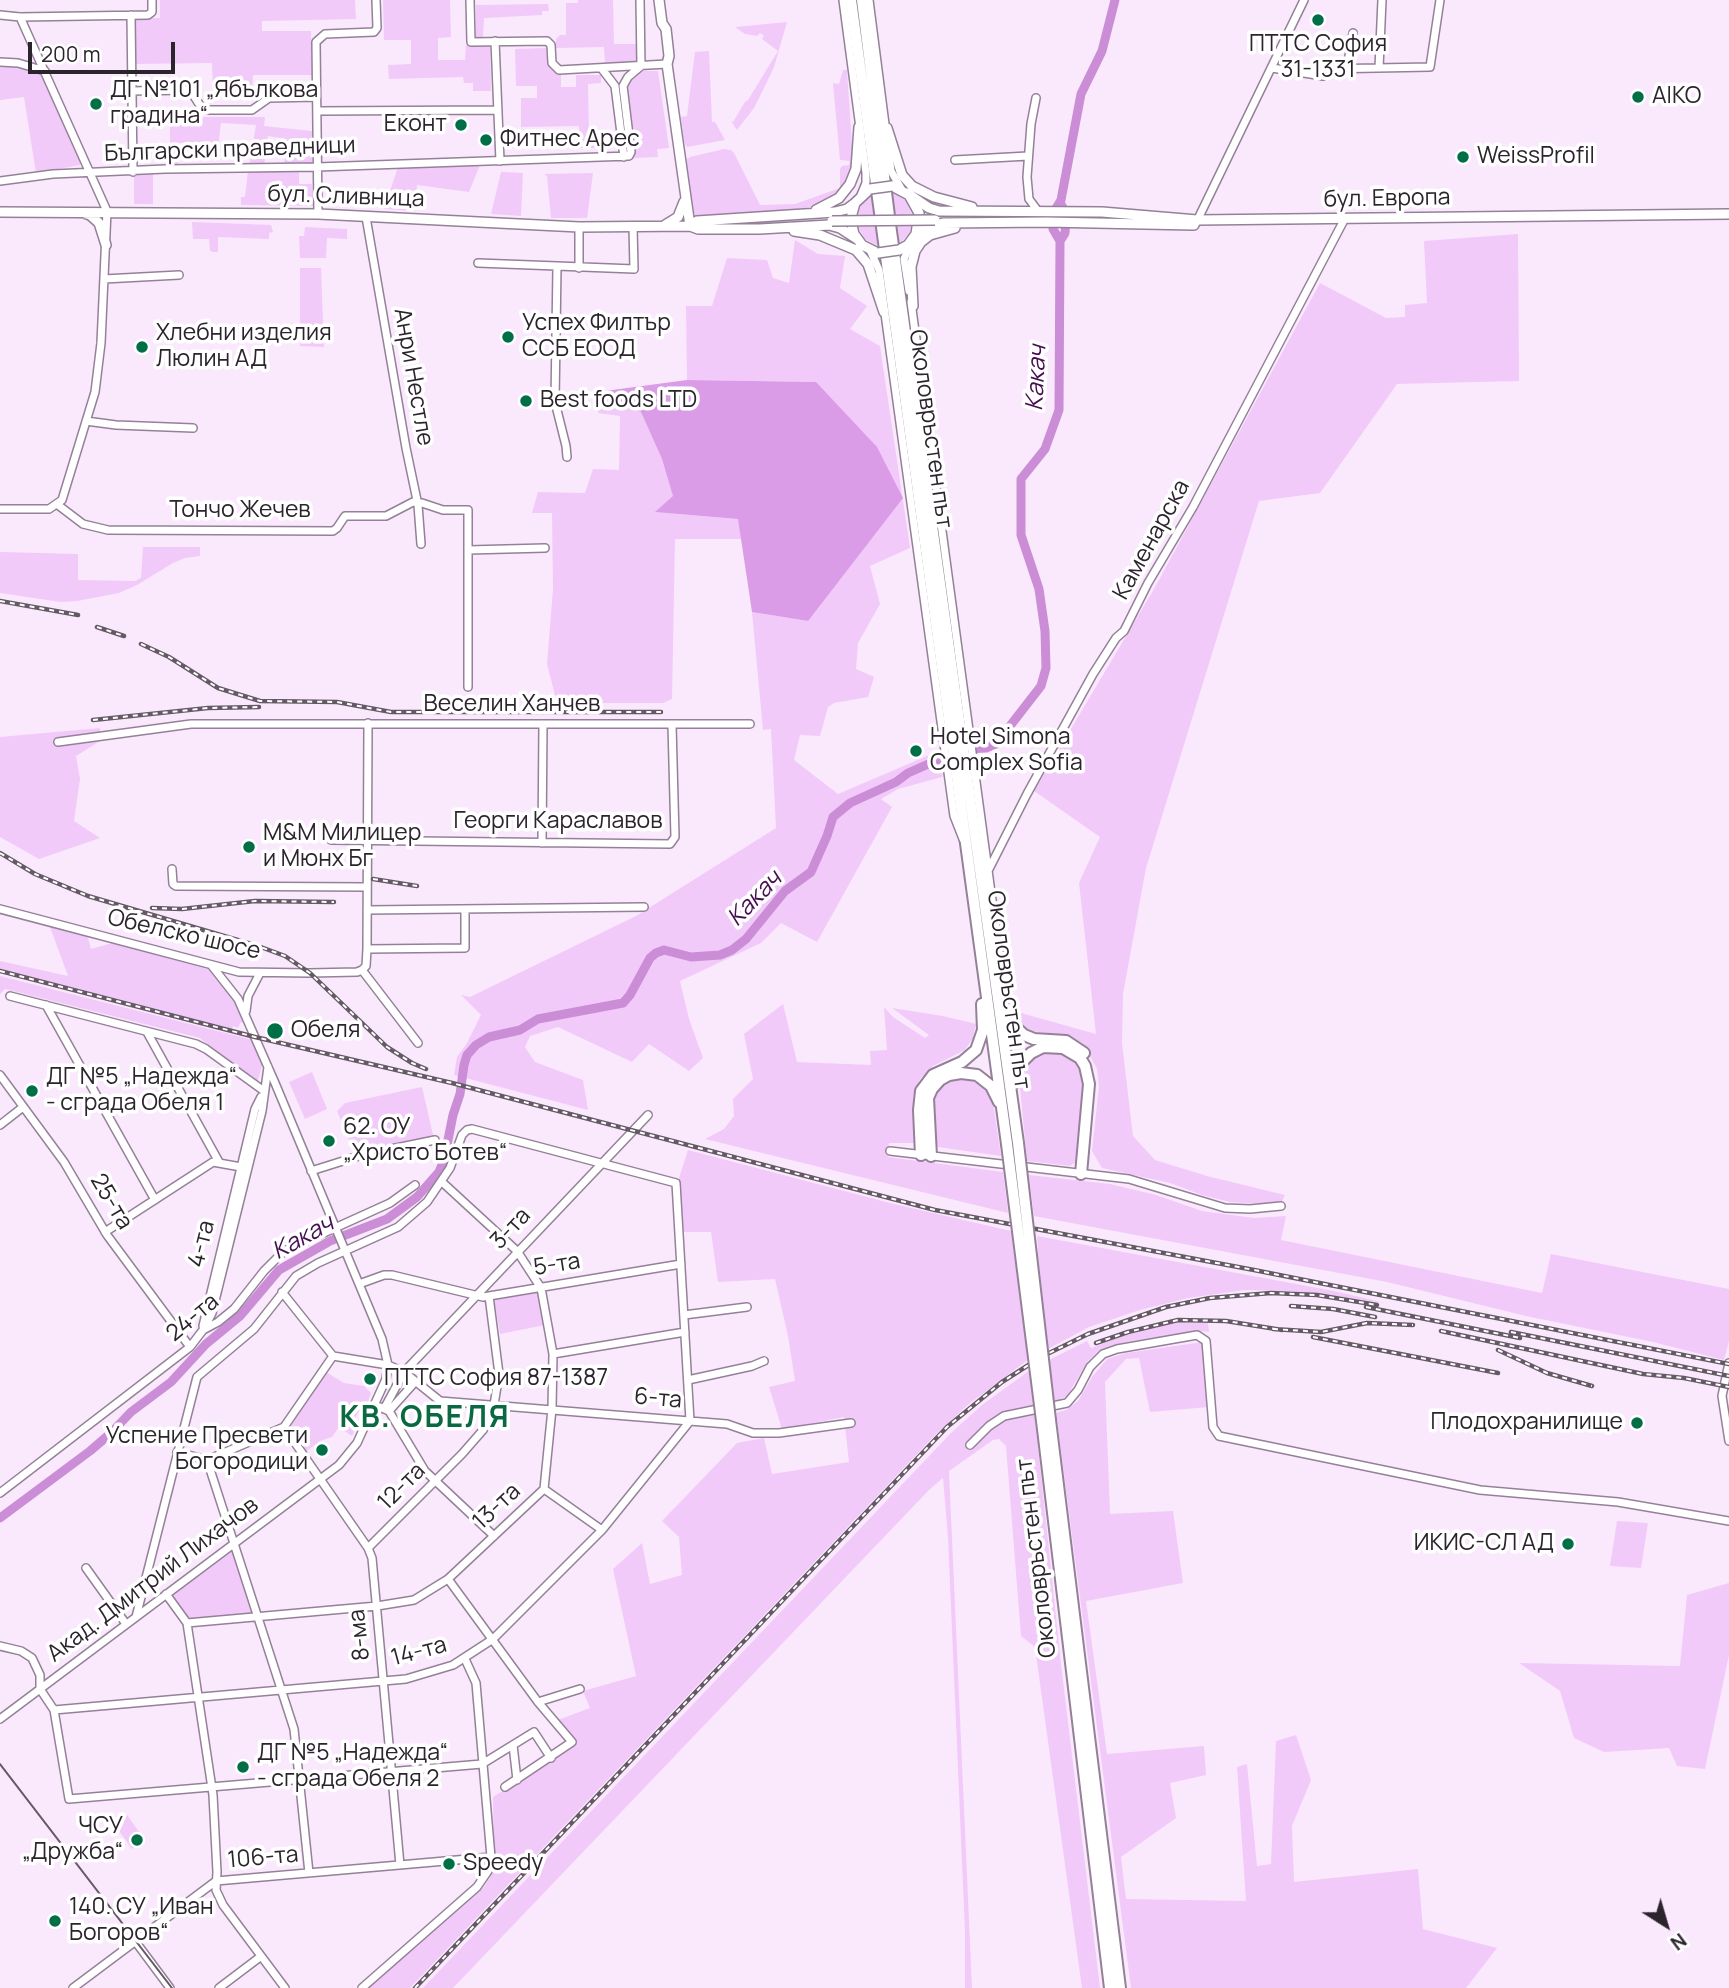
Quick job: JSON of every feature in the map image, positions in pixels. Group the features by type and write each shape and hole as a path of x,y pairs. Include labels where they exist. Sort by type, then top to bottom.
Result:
{"highway":[{"name":"Околовръстен път","path":"847,0 854,26 927,557 998,991 1009,1118"},
{"name":"Околовръстен път","path":"866,0 866,37 941,586 957,743"},
{"path":"909,486 927,557"},
{"path":"933,536 935,490"},
{"name":"Околовръстен път","path":"961,767 967,848 985,980 1013,1143 1110,1988"},
{"path":"982,887 992,902"},
{"path":"926,1155 919,1110 921,1091 933,1075 962,1062 976,1050 983,1030 985,980"},
{"path":"998,991 1008,1016 1019,1031 1034,1039 1059,1040 1073,1044 1091,1062 1095,1079 1085,1174"},
{"path":"1009,1118 1015,1075 1026,1057 1049,1046 1063,1048 1075,1054 1085,1066 1090,1084 1085,1174"},
{"path":"926,1155 928,1098 932,1089 949,1074 970,1073 985,1080 1009,1118"},
{"name":"Околовръстен път","path":"1046,1420 1120,1988"}],"main road":[{"path":"659,0 663,23 660,30 663,57 667,64 690,226"},
{"path":"803,214 832,204 850,184 856,169 859,127"},
{"path":"887,128 902,175 912,186 934,197 987,211"},
{"path":"891,186 905,192 919,213 918,229 912,240 900,250 890,253 874,251 857,239 851,219 858,199 870,189 891,186"},
{"name":"бул. Европа","path":"905,192 933,210 1019,211 1040,216"},
{"name":"бул. Сливница","path":"690,226 697,221 843,211 858,199"},
{"path":"662,226 678,217 685,200"},
{"name":"бул. Сливница","path":"0,212 318,214 579,227 690,226 698,229 829,225 840,228 857,239"},
{"path":"79,212 97,220 106,245"},
{"name":"бул. Европа","path":"885,220 1040,216 1196,222 1343,222 1729,216"},
{"name":"бул. Европа","path":"912,240 935,224 977,224 1040,216"},
{"name":"бул. Европа","path":"1196,222 1729,216"},
{"name":"бул. Сливница","path":"729,220 753,223"},
{"name":"бул. Сливница","path":"722,228 753,223 885,220"},
{"path":"913,306 912,257 921,242 937,232 977,224"},
{"path":"775,228 820,235 856,250 868,264 884,312"}],"street":[{"path":"0,15 20,17 150,14 152,0"},
{"path":"318,214 317,39 325,34 374,32 377,29 376,0"},
{"path":"470,0 471,42 547,41 551,45 552,63 556,69 603,69 667,64"},
{"path":"640,0 641,66"},
{"name":"Околовръстен път","path":"847,0 866,173 866,183 858,199"},
{"path":"866,0 887,128 891,171 905,192"},
{"path":"1196,222 1304,0"},
{"path":"1379,68 1382,0"},
{"path":"1272,68 1323,76 1325,69 1430,67 1440,0"},
{"path":"131,15 133,172"},
{"path":"0,509 45,510 58,505 62,500 95,392 101,343 106,245 107,211 20,17"},
{"path":"1347,68 1353,33"},
{"path":"495,41 500,160"},
{"path":"0,62 18,63 46,71"},
{"path":"627,156 631,152 623,86 628,77 641,66"},
{"path":"615,86 620,75 629,67"},
{"path":"603,69 615,86 627,156"},
{"path":"131,91 187,90 201,107 209,110 252,110 269,98 316,97"},
{"path":"1036,98 1028,156 1029,199 1040,216"},
{"path":"317,111 498,110"},
{"name":"Български праведници","path":"0,181 53,174 627,156"},
{"path":"955,160 1028,156"},
{"path":"1019,211 1029,199"},
{"name":"Анри Нестле","path":"366,217 417,502 421,544"},
{"name":"Каменарска","path":"988,871 1087,684 1116,638 1124,631 1148,583 1193,507 1343,222"},
{"path":"478,263 634,269 633,226"},
{"path":"579,227 579,268"},
{"path":"912,240 904,259 913,306 935,490 957,743"},
{"path":"874,251 909,486 961,767 988,871 1000,959 998,991"},
{"path":"557,266 555,402 566,446 566,457"},
{"path":"104,279 179,275"},
{"path":"86,421 193,428"},
{"path":"417,502 443,510 468,510 468,687"},
{"name":"Тончо Жечев","path":"58,505 87,526 108,530 333,531 347,515 386,516 396,513 409,503 417,502"},
{"path":"468,550 545,548"},
{"path":"368,723 368,949 366,966 362,970 418,1043"},
{"name":"Веселин Ханчев","path":"58,742 191,724 750,724"},
{"path":"542,724 542,843"},
{"name":"Георги Караславов","path":"331,840 663,844 674,841 672,724"},
{"path":"172,869 173,884 176,886 367,887"},
{"path":"368,910 644,907"},
{"name":"Обелско шосе","path":"0,909 239,972 362,970"},
{"path":"368,949 465,948 465,910"},
{"path":"212,966 238,999 247,1017 382,1339 388,1365"},
{"path":"247,1017 248,996 260,973"},
{"path":"10,996 201,1046 264,1091"},
{"path":"46,1005 155,1200"},
{"path":"147,1032 219,1161"},
{"name":"4-та","path":"203,1330 212,1313 262,1111 268,1067"},
{"name":"25-та","path":"0,1075 64,1162 105,1232 190,1348"},
{"name":"4-та","path":"203,1330 205,1312 255,1109 264,1091"},
{"path":"0,1125 23,1107"},
{"name":"3-та","path":"404,1372 648,1115"},
{"name":"24-та","path":"177,1452 195,1381 200,1374 254,1329 296,1276 344,1249 398,1227 427,1202 442,1182 462,1135 467,1130 472,1129 602,1162"},
{"path":"311,1171 362,1156 435,1140"},
{"path":"890,1151 1129,1179 1225,1208 1281,1206"},
{"path":"105,1232 214,1162 241,1167"},
{"path":"602,1162 676,1183 690,1421"},
{"name":"13-та","path":"187,1623 377,1606 414,1600 448,1579 544,1489 552,1409 553,1354 541,1287 517,1251 442,1182"},
{"name":"24-та","path":"0,1493 190,1348 203,1330 234,1309 264,1270 284,1251 336,1230 390,1203 415,1185"},
{"name":"5-та","path":"359,1284 384,1275 392,1275 475,1297 681,1265"},
{"path":"136,1617 177,1452 207,1460 284,1427 333,1356 282,1292"},
{"name":"12-та","path":"368,1548 483,1430 498,1390 499,1366 489,1296"},
{"path":"684,1315 747,1307"},
{"path":"553,1354 685,1332"},
{"path":"970,1445 989,1426 1004,1416 1067,1402 1102,1354 1111,1350 1198,1335 1206,1341 1213,1427 1219,1436 1480,1490 1618,1502 1729,1521"},
{"name":"6-та","path":"333,1356 388,1365 404,1372 440,1401 727,1424 753,1433 779,1433 851,1423"},
{"path":"688,1380 764,1361"},
{"path":"1729,1363 1722,1396 1729,1441"},
{"name":"Акад. Дмитрий Лихачов","path":"0,1719 349,1454 384,1386 388,1365"},
{"path":"386,1410 404,1372"},
{"path":"386,1410 415,1382"},
{"path":"375,1405 386,1410 417,1460 435,1481 494,1536"},
{"name":"14-та","path":"54,1710 384,1681 424,1675 465,1659 493,1639 602,1530 690,1421"},
{"name":"8-ма","path":"284,1427 368,1548 372,1558 400,1865"},
{"path":"207,1460 294,1729 309,1873"},
{"path":"544,1489 602,1530"},
{"path":"86,1568 126,1624"},
{"path":"448,1579 550,1718 572,1742 505,1787"},
{"path":"166,1594 187,1623 211,1787 219,1898 285,1988"},
{"path":"0,1646 22,1651 32,1658 40,1675 40,1689 54,1710 69,1799 482,1764 534,1732 551,1758"},
{"path":"362,1988 486,1877 491,1857 476,1683 465,1659"},
{"path":"538,1702 580,1689"},
{"path":"513,1745 517,1780"},
{"name":"106-та","path":"73,1988 216,1881 491,1857"},
{"path":"135,1941 170,1988"},
{"path":"219,1988 260,1957"}],"shaded area":[{"path":"160,0 355,0 356,19 262,21 262,31 311,31 312,75 253,75 252,89 213,89 212,63 135,64 135,18 160,18"},
{"path":"383,0 450,0 451,37 438,38 438,60 465,60 466,45 490,44 491,91 473,91 473,83 464,83 463,77 389,79 388,65 411,64 411,40 384,40"},
{"path":"578,0 613,0 614,44 637,44 637,62 605,63 604,47 556,48 556,39 560,35 566,35 566,3 578,3"},
{"path":"548,4 549,11 542,11 542,15 484,18 483,37 476,37 476,5"},
{"path":"787,22 774,67 754,108 737,130 731,121 733,122 748,100 778,51 762,39 764,36 760,33 757,36 745,34 735,27"},
{"path":"546,48 548,65 561,75 561,87 576,87 576,75 601,75 601,83 588,84 589,135 600,135 600,148 580,148 579,126 521,127 521,98 537,98 537,86 516,86 515,49"},
{"path":"709,51 712,122 715,122 725,140 687,147 681,117 687,116 695,52"},
{"path":"0,64 39,71 44,76 81,161 80,165 36,173 24,97 0,100"},
{"path":"843,70 847,70 853,160 847,182 836,195 815,206 789,211 698,217 694,214 685,161 690,157 724,149 734,153 760,205 795,204 840,188 840,169 849,165 850,161 840,160 833,83 839,84"},
{"path":"641,71 658,71 669,148 657,149 658,157 634,158 627,87"},
{"path":"202,117 265,117 264,126 312,131 312,164 284,165 287,139 268,136 264,166 249,166 256,125 221,123 217,156 197,157 197,142 177,143 178,166 170,167 170,121 201,121"},
{"path":"480,165 469,192 417,185 414,211 384,209 398,167"},
{"path":"248,171 299,171 299,184 312,184 313,206 241,205 241,197 245,197"},
{"path":"501,172 523,173 521,216 491,214"},
{"path":"593,173 587,218 551,218 547,176 544,174"},
{"path":"134,174 153,174 153,204 134,204"},
{"path":"892,192 905,200 912,214 909,234 899,244"},
{"path":"871,195 878,246 865,239 857,225 857,214 861,205"},
{"path":"192,222 271,225 273,232 269,233 269,239 218,237 218,252 213,252 210,251 209,239 193,239"},
{"path":"305,227 347,229 347,239 327,238 326,258 300,258 299,236 304,236"},
{"path":"1518,234 1519,381 1397,384 1320,493 1259,501 1146,868 1123,994 1122,1043 1133,1136 1155,1160 1285,1195 1281,1203 1230,1202 1170,1183 1102,1168 1092,1151 1099,1086 1097,1069 1088,1052 1074,1040 1058,1034 1029,1031 1019,1022 1014,1011 1096,1034 1079,883 1100,837 1034,791 1154,589 1320,283 1386,318 1405,317 1405,305 1427,303 1424,241"},
{"path":"795,240 818,254 845,256 840,288 867,306 850,329 880,346 910,548 870,566 880,604 858,643 856,669 874,677 868,697 834,703 828,707 820,736 800,735 794,760 838,794 940,748 942,777 898,789 881,799 892,807 817,942 781,923 761,943 680,981 689,1019 703,1058 689,1071 649,1044 632,1062 558,1027 530,1036 525,1047 535,1062 583,1080 588,1110 454,1075 457,1057 481,1015 461,995 470,997 636,916 776,828 771,729 763,730 752,612 808,621 816,382 687,380 686,306 712,306 727,258 767,260 773,278 789,283"},
{"path":"300,268 321,268 324,347 300,346"},
{"path":"687,380 816,382 877,447 903,498 808,621 752,612 738,519 655,512 673,496 662,459 641,412 597,392"},
{"path":"597,392 641,411 662,459 674,497 656,512 738,519 743,539 675,539 672,699 663,703 557,703 547,664 553,589 552,513 532,513 538,492 585,493 593,469 619,470 620,416 598,413"},
{"path":"143,547 200,547 200,556 173,563 119,593 77,601 61,602 0,593 0,552 78,554 78,580 135,581 141,578"},
{"path":"100,728 100,741 76,756 80,779 74,821 100,838 39,859 0,837 0,737"},
{"path":"50,927 87,935 91,949 112,943 211,970 238,1005 245,1021 240,1023 238,1028 233,1026 232,1029 0,970 0,961 68,976"},
{"path":"0,976 253,1040 263,1062 257,1084 200,1038 5,989 0,994"},
{"path":"783,1004 797,1062 871,1065 870,1051 887,1050 884,1007 893,1017 925,1038 929,1035 892,1008 976,1024 973,1038 965,1050 933,1066 920,1079 913,1096 916,1140 913,1143 889,1143 888,1157 1003,1172 1008,1213 705,1139 724,1129 734,1116 733,1099 753,1079 744,1034"},
{"path":"1047,1050 1069,1054 1081,1067 1086,1081 1076,1162 1070,1166 1027,1161 1019,1077 1033,1057"},
{"path":"312,1072 327,1109 305,1119 289,1082"},
{"path":"970,1079 985,1089 993,1102 1001,1156 938,1147 933,1141 930,1105 936,1093 948,1080"},
{"path":"422,1087 434,1139 356,1156 337,1111 345,1103"},
{"path":"688,1150 890,1203 1011,1231 1029,1359 969,1404 937,1433 410,1988 369,1988 484,1887 494,1866 493,1797 576,1744 555,1721 590,1708 583,1691 636,1676 613,1569 642,1543 650,1584 682,1575 679,1537 662,1521 737,1443 764,1438 772,1474 849,1462 844,1417 782,1429 769,1387 795,1381 775,1279 718,1282 711,1232 683,1232 679,1178"},
{"path":"1029,1175 1110,1184 1156,1195 1202,1211 1254,1218 1286,1216 1281,1240 1542,1293 1551,1254 1729,1289 1729,1341 1724,1360 1387,1282 1034,1216"},
{"path":"1037,1236 1334,1291 1385,1303 1289,1291 1245,1290 1188,1298 1140,1310 1089,1327 1048,1349 1036,1257"},
{"path":"539,1291 545,1325 500,1334 494,1299"},
{"path":"1178,1322 1208,1323 1209,1332 1131,1341 1098,1351 1088,1361 1067,1396 1054,1402 1049,1360 1087,1341 1091,1348 1123,1336"},
{"path":"1203,1342 1209,1407 1150,1412 1139,1358 1126,1359 1105,1382 1110,1514 1173,1511 1183,1583 1086,1601 1107,1754 1204,1746 1206,1775 1170,1783 1176,1818 1121,1857 1126,1899 1246,1901 1237,1767 1247,1764 1257,1866 1271,1864 1276,1741 1296,1735 1311,1780 1292,1826 1294,1882 1418,1869 1423,1929 1497,1948 1466,1988 1131,1988 1056,1413 1066,1410 1078,1401 1092,1377 1107,1359 1126,1353"},
{"path":"1030,1370 1061,1664 1100,1988 1082,1988 1035,1647 1021,1636 1006,1446 999,1439 993,1440 949,1471 972,1988 965,1988 965,1931 948,1537 943,1478 453,1988 423,1988 951,1433 982,1405"},
{"path":"326,1372 344,1383 364,1386 371,1393 365,1410 358,1412 351,1428 354,1432 352,1436 339,1427 332,1437 320,1441 305,1452 289,1429"},
{"path":"1617,1521 1648,1523 1641,1568 1610,1566"},
{"path":"233,1551 252,1613 187,1619 172,1596"},
{"path":"1729,1583 1729,1655 1705,1769 1677,1766 1669,1748 1604,1752 1574,1738 1560,1691 1519,1663 1680,1666 1687,1595"},
{"path":"127,1815 145,1840 132,1849 114,1824"}],"waterway":[{"name":"Какач","path":"1060,241 1053,229 1055,210 1061,200 1081,94 1102,51 1115,0"},
{"name":"Какач","path":"964,749 986,748 996,744 1041,686 1046,668 1045,631 1039,589 1021,535 1021,479 1045,449 1059,410 1060,241 1065,233 1066,218 1060,203"},
{"name":"Какач","path":"0,1518 90,1451 131,1412 171,1382 206,1344 240,1316 279,1270 330,1241 387,1219 417,1197 439,1172 444,1160 464,1065 467,1055 476,1045 489,1037 520,1030 538,1019 623,1003 650,958 664,950 691,957 720,955 732,950 746,939 785,891 811,872 833,817 850,803 951,754"}],"tram line":[{"path":"0,1764 172,1988"}],"railway":[{"path":"0,601 78,615"},
{"path":"97,627 124,636"},
{"path":"141,644 169,657 218,688 260,701 337,702 391,712 661,712"},
{"path":"93,720 208,708 259,707"},
{"path":"0,853 35,874 88,896 285,956 310,973 387,1047 426,1069"},
{"path":"373,879 417,886"},
{"path":"152,908 182,909 255,901 334,902"},
{"path":"0,971 255,1037 452,1083 935,1210 1729,1364"},
{"path":"415,1988 947,1427 1002,1382 1041,1357 1088,1334 1166,1307 1210,1298 1271,1293 1317,1295 1377,1305"},
{"path":"1291,1306 1333,1309 1375,1317"},
{"path":"1366,1307 1520,1338"},
{"path":"1096,1343 1178,1320 1226,1321 1282,1330"},
{"path":"1273,1329 1321,1332 1367,1323 1413,1325"},
{"path":"1441,1331 1643,1374 1684,1378 1729,1387"},
{"path":"1511,1332 1729,1376"},
{"path":"1313,1337 1498,1373"},
{"path":"1498,1350 1547,1373 1592,1386"}],"place":[{"name":"ПТТС София 31-1331","path":"1318,20"},
{"name":"AIKO","path":"1638,97"},
{"name":"ДГ №101 „Ябълкова градина“","path":"96,104"},
{"name":"Еконт","path":"461,125"},
{"name":"Фитнес Арес","path":"486,140"},
{"name":"WeissProfil","path":"1463,157"},
{"name":"Успех Филтър ССБ ЕООД","path":"508,337"},
{"name":"Хлебни изделия Люлин АД","path":"142,347"},
{"name":"Best foods LTD","path":"526,401"},
{"name":"Hotel Simona Complex Sofia","path":"916,751"},
{"name":"М&M Mилицер и Мюнх Бг","path":"249,847"},
{"name":"Обеля","path":"275,1031"},
{"name":"ДГ №5 „Надежда“ - сграда Обеля 1","path":"32,1091"},
{"name":"62. ОУ „Христо Ботев“","path":"329,1141"},
{"name":"ПТТС София 87-1387","path":"370,1379"},
{"name":"Плодохранилище","path":"1637,1423"},
{"name":"Успение Пресвети Богородици","path":"322,1450"},
{"name":"ИКИС-СЛ АД","path":"1568,1544"},
{"name":"ДГ №5 „Надежда“ - сграда Обеля 2","path":"243,1767"},
{"name":"ЧСУ „Дружба“","path":"137,1840"},
{"name":"Speedy","path":"449,1864"},
{"name":"140. СУ „Иван Богоров“","path":"55,1921"}],"district":[{"name":"КВ. ОБЕЛЯ","path":"425,1419"}]}
